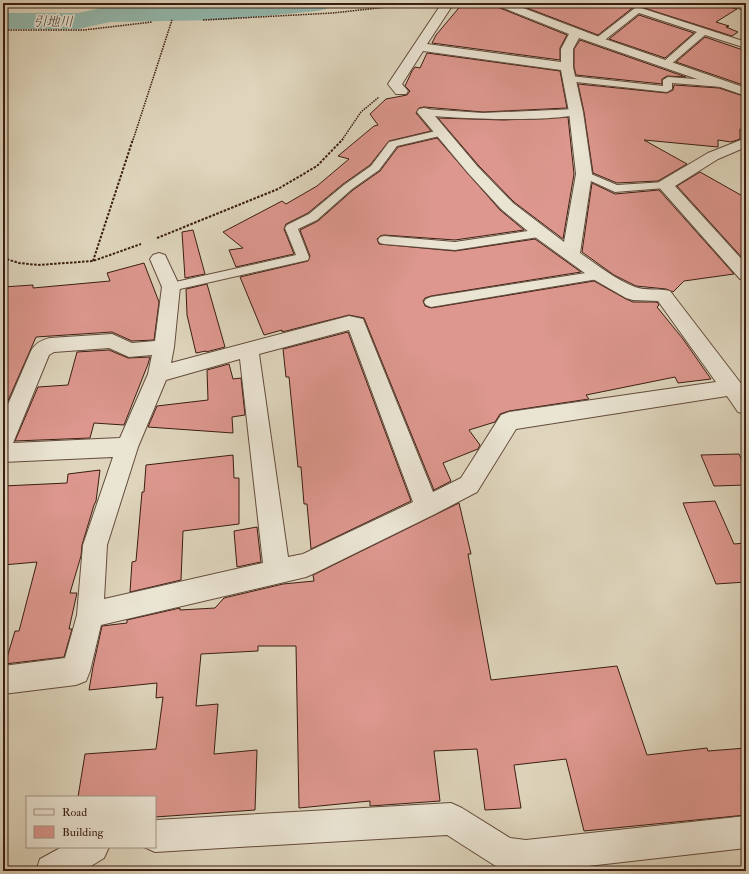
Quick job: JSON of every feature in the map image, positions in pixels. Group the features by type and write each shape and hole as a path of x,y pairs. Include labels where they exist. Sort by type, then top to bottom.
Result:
{"street":[{"path":"155,3 195,3"},
{"path":"398,87 419,47 448,3"},
{"path":"500,3 598,41 746,92"},
{"path":"729,3 746,7"},
{"path":"571,253 584,174 576,112 568,73 567,49 576,32"},
{"path":"419,47 568,73"},
{"path":"424,112 440,133 507,206 541,233 571,253 599,275 633,294 663,295 739,397"},
{"path":"746,142 713,156 665,185 746,275"},
{"path":"3,680 76,671 90,615 95,545 127,447 158,374 164,348 171,288 153,247"},
{"path":"158,374 349,323 356,324 427,507"},
{"path":"3,442 41,351 50,345 112,341 129,350 164,348"},
{"path":"249,350 277,571"},
{"path":"90,615 306,565 427,507 469,485 509,421 739,397"},
{"path":"3,453 127,447"},
{"path":"156,836 451,818 505,854 527,863 746,832"},
{"path":"52,871 91,848"}],"lane":[{"path":"598,41 638,10 746,45"},
{"path":"666,64 704,31"},
{"path":"568,73 666,89 668,80 722,84"},
{"path":"424,112 442,112 480,116 520,116 576,112"},
{"path":"171,288 303,257 291,228 313,217 348,187 375,168 393,144 440,133"},
{"path":"584,174 616,189 665,185"},
{"path":"384,240 455,246 541,233"},
{"path":"431,302 599,275"}],"path":[{"path":"203,20 333,13 424,3"},
{"path":"93,261 172,21 165,21"},
{"path":"3,30 84,30 158,22"},
{"path":"3,258 19,264 38,265 93,261 153,247 278,189 317,166 342,140 362,112 398,87"}],"building":[{"path":"463,3 492,3 495,6 567,35 560,48 560,60 432,43 436,35"},
{"path":"514,3 722,3 725,6 737,9 716,22 729,26 726,27 738,32 732,36 635,6 598,35"},
{"path":"639,15 694,33 665,58 609,39"},
{"path":"705,37 746,51 746,86 676,62"},
{"path":"580,40 686,77 667,76 662,79 662,84 576,75 574,67 574,49"},
{"path":"427,53 560,71 567,108 483,112 424,107 419,108 416,113 431,131 389,141 370,165 343,184 308,213 286,224 284,229 294,254 236,267 229,250 243,248 223,232 282,201 286,204 317,186 349,159 338,156 374,126 378,125 370,114 386,99 407,95 410,91 405,86 412,71 415,67 420,68"},
{"path":"578,84 667,93 673,90 674,85 719,88 746,97 746,130 740,129 740,139 731,142 718,140 718,147 644,140 687,164 658,181 617,183 593,173 584,112"},
{"path":"568,117 574,174 563,239 514,202 479,166 438,118 504,120"},
{"path":"437,138 500,210 524,230 455,240 384,235 377,239 379,244 455,251 535,239 581,272 431,296 425,298 423,301 425,306 431,308 594,281 633,302 657,302 659,305 657,307 683,339 711,379 678,383 675,377 586,395 589,399 509,411 500,414 495,422 469,430 480,445 478,449 443,463 451,481 434,490 364,318 349,315 282,332 282,330 264,335 240,277 308,261 310,256 300,230 318,221 353,190 380,171 398,147"},
{"path":"700,172 746,198 746,262 677,186"},
{"path":"592,183 615,194 659,190 734,274 684,281 673,292 666,289 636,286 614,275 582,252"},
{"path":"193,230 205,274 185,278 182,232"},
{"path":"144,263 159,302 154,340 132,341 112,332 36,337 3,412 3,287 33,285 33,288 110,281 107,273"},
{"path":"207,284 225,347 196,353 187,315 186,289"},
{"path":"348,332 411,501 311,549 307,504 304,504 301,467 298,467 289,377 286,377 283,349"},
{"path":"109,350 128,358 150,357 124,425 94,423 90,438 15,441 38,387 68,385 77,352"},
{"path":"229,364 233,379 241,378 245,415 232,417 233,433 148,427 157,406 208,400 207,370"},
{"path":"739,454 746,469 746,485 714,486 701,455"},
{"path":"233,455 234,478 239,478 239,524 183,531 181,580 130,592 132,562 136,561 146,465"},
{"path":"100,470 96,501 82,545 81,556 70,593 77,593 69,629 72,629 64,657 5,664 15,631 19,631 37,562 3,565 3,486 67,483 68,474"},
{"path":"715,501 734,544 746,543 746,582 716,584 683,503"},
{"path":"459,503 471,554 468,554 491,680 617,666 647,755 707,748 708,751 746,748 746,815 584,831 566,759 514,765 521,808 485,810 477,749 434,751 440,801 370,806 370,801 299,808 296,646 258,646 258,651 201,654 196,706 218,704 214,754 257,750 255,810 156,817 156,796 78,796 85,754 156,749 163,697 156,698 157,683 89,690 102,626 127,623 127,620 180,608 180,610 215,608 224,598 283,584 314,581 313,575"},
{"path":"257,527 261,562 237,567 234,531"}],"waterway":[{"name":"引地川","path":"3,21 78,21 110,14 221,12 317,3"}]}
